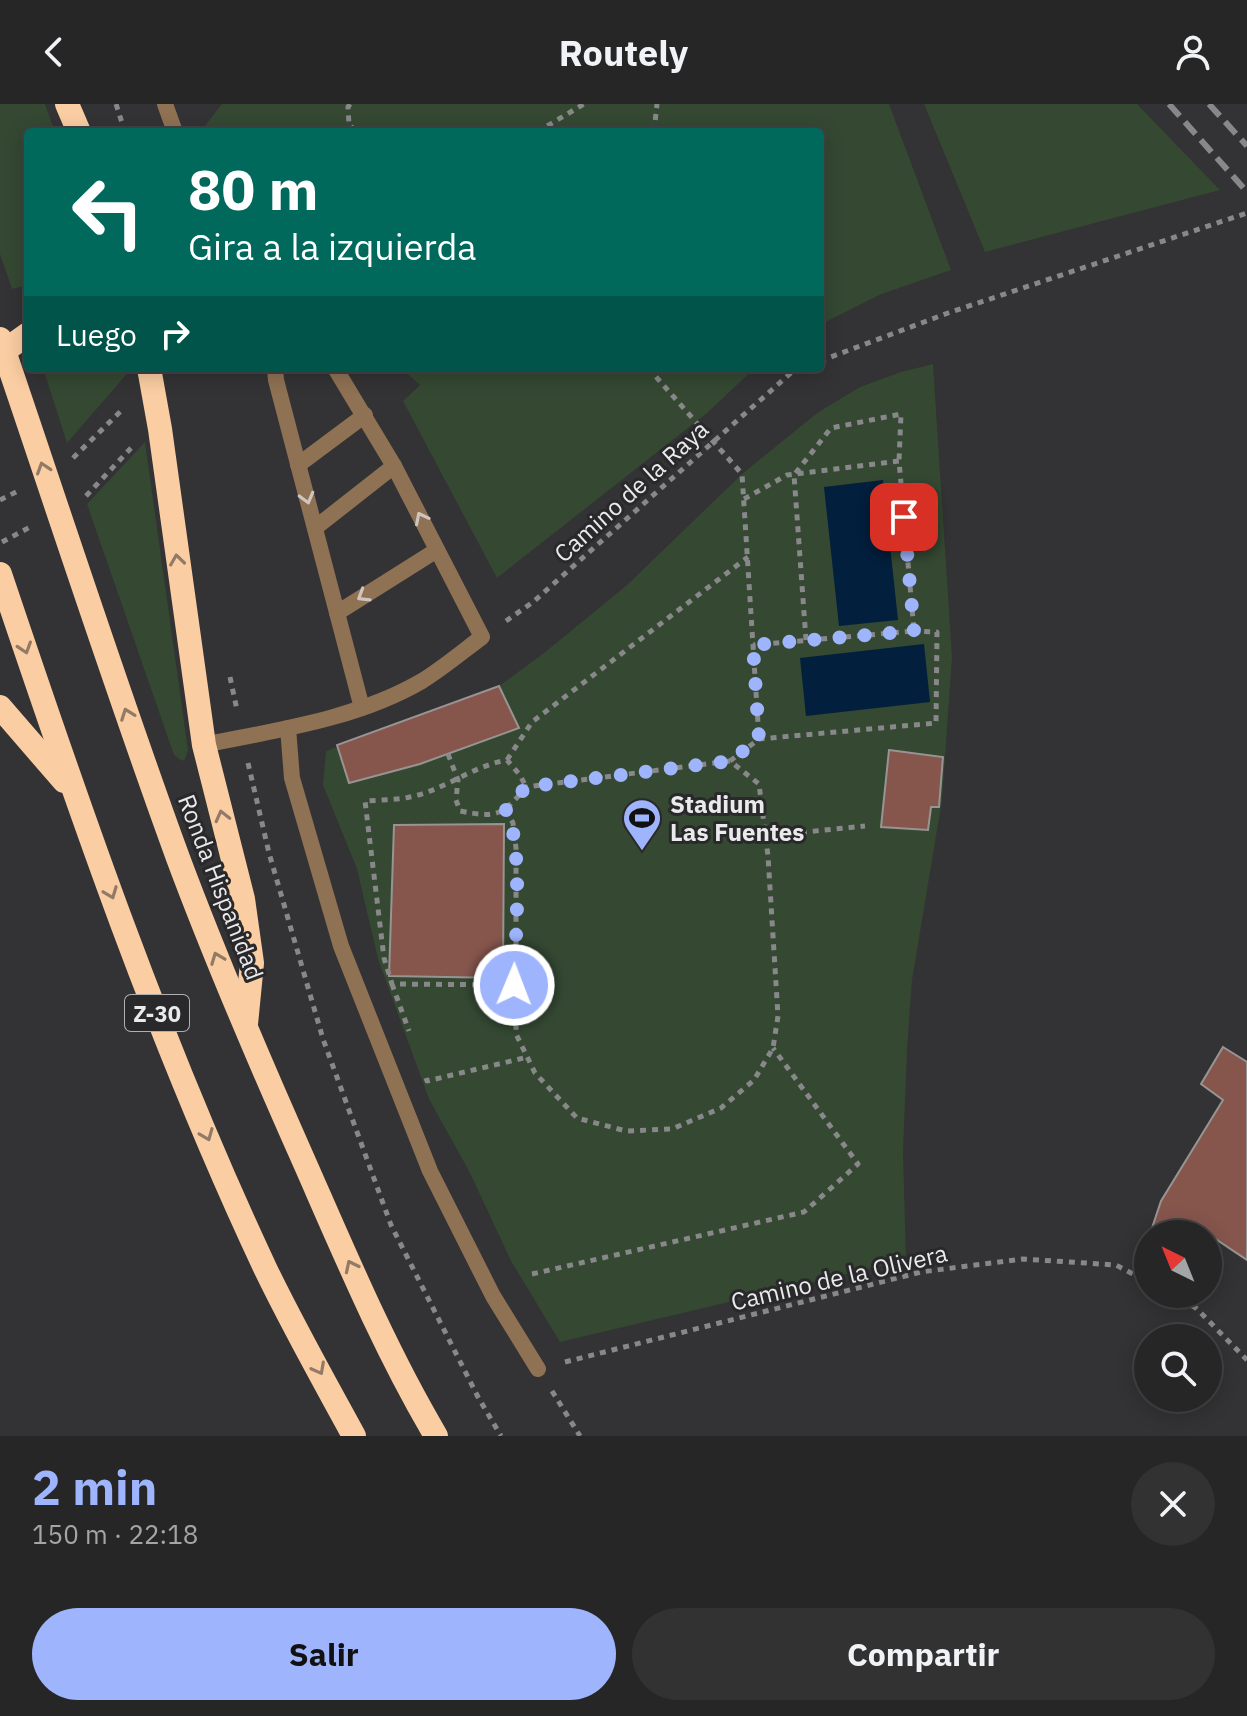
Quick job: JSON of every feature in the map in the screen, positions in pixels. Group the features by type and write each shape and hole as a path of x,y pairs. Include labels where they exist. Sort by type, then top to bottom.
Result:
{"highway":[{"path":"67,104 77,128"},
{"path":"2,345 24,336"},
{"name":"Ronda Hispanidad","path":"2,345 169,832 246,1030 337,1238 436,1436"},
{"path":"151,379 204,745 243,899 252,963 246,1030"},
{"name":"Z-30","path":"0,574 73,792 141,972 221,1168 267,1272 354,1436"},
{"path":"0,707 73,792"}],"street":[{"path":"165,104 174,128"},
{"path":"275,372 362,708"},
{"path":"204,745 288,728 362,708 421,681 482,637 394,466 338,372"},
{"path":"298,465 365,415"},
{"path":"315,528 394,466"},
{"path":"337,613 437,550"},
{"path":"288,728 292,778 341,946 430,1171 493,1296 538,1369"}],"path":[{"path":"116,104 124,128"},
{"path":"544,128 584,104"},
{"path":"654,128 657,104"},
{"path":"348,105 349,125 353,128"},
{"path":"824,360 948,313 1247,213"},
{"path":"653,372 742,474 759,739"},
{"name":"Camino de la Raya","path":"482,637 533,602 792,372"},
{"path":"0,500 46,477 73,459 151,379"},
{"path":"806,640 794,475 831,428 901,414 899,461 914,631"},
{"path":"0,542 87,496 142,435 160,429"},
{"path":"744,499 787,475 899,461"},
{"path":"514,985 392,984 384,958 365,801 411,797 458,780 490,763 507,760 532,722 748,557"},
{"path":"448,754 458,780 456,800 460,811 492,816 506,810 526,787 730,761 759,739 936,723 937,632 914,631 753,645"},
{"path":"507,760 526,787"},
{"path":"506,810 513,823 516,848 516,1034 535,1073 577,1118 626,1131 672,1129 721,1108 754,1080 773,1048 778,1016 759,784 730,761"},
{"path":"765,836 865,826"},
{"path":"532,1274 804,1212 858,1164 773,1048"},
{"path":"427,1081 528,1057"},
{"name":"Camino de la Olivera","path":"538,1369 921,1272 1023,1259 1116,1265 1134,1275"},
{"path":"1196,1308 1247,1360"},
{"path":"538,1369 580,1436"}],"green space":[{"path":"0,104 45,104 54,128 24,128 24,286 12,289 0,254"},
{"path":"222,104 889,104 951,270 879,295 824,323 824,128 203,128"},
{"path":"924,104 1137,104 1220,190 985,252"},
{"name":"Stadium Las Fuentes","path":"933,364 952,657 942,800 912,980 903,1153 906,1260 560,1342 511,1261 469,1171 429,1099 378,959 357,869 323,785 326,751 499,686 627,585 742,474 817,413 860,387"},
{"path":"44,372 129,372 67,443"},
{"path":"405,372 751,372 707,413 497,578 403,401 420,385"},
{"path":"145,442 188,750 182,761 174,755 87,504"}],"water":[{"path":"883,480 898,620 839,626 824,487"},
{"path":"924,644 930,702 806,716 800,658"}],"building":[{"path":"499,686 519,728 420,764 349,783 337,745"},
{"path":"889,750 943,757 939,807 931,807 928,830 881,827"},
{"path":"504,824 503,978 389,976 394,825"},
{"path":"1223,1047 1247,1062 1247,1260 1222,1243 1222,1220 1155,1220 1161,1201 1223,1100 1201,1084"}],"railway":[{"path":"1169,104 1247,192"},
{"path":"1209,104 1247,146"}],"place":[{"name":"Stadium Las Fuentes","path":"642,852"}],"route":[{"path":"514,985 516,848 513,823 506,810 526,787 730,761 759,739 753,645 914,631 904,517"}]}
